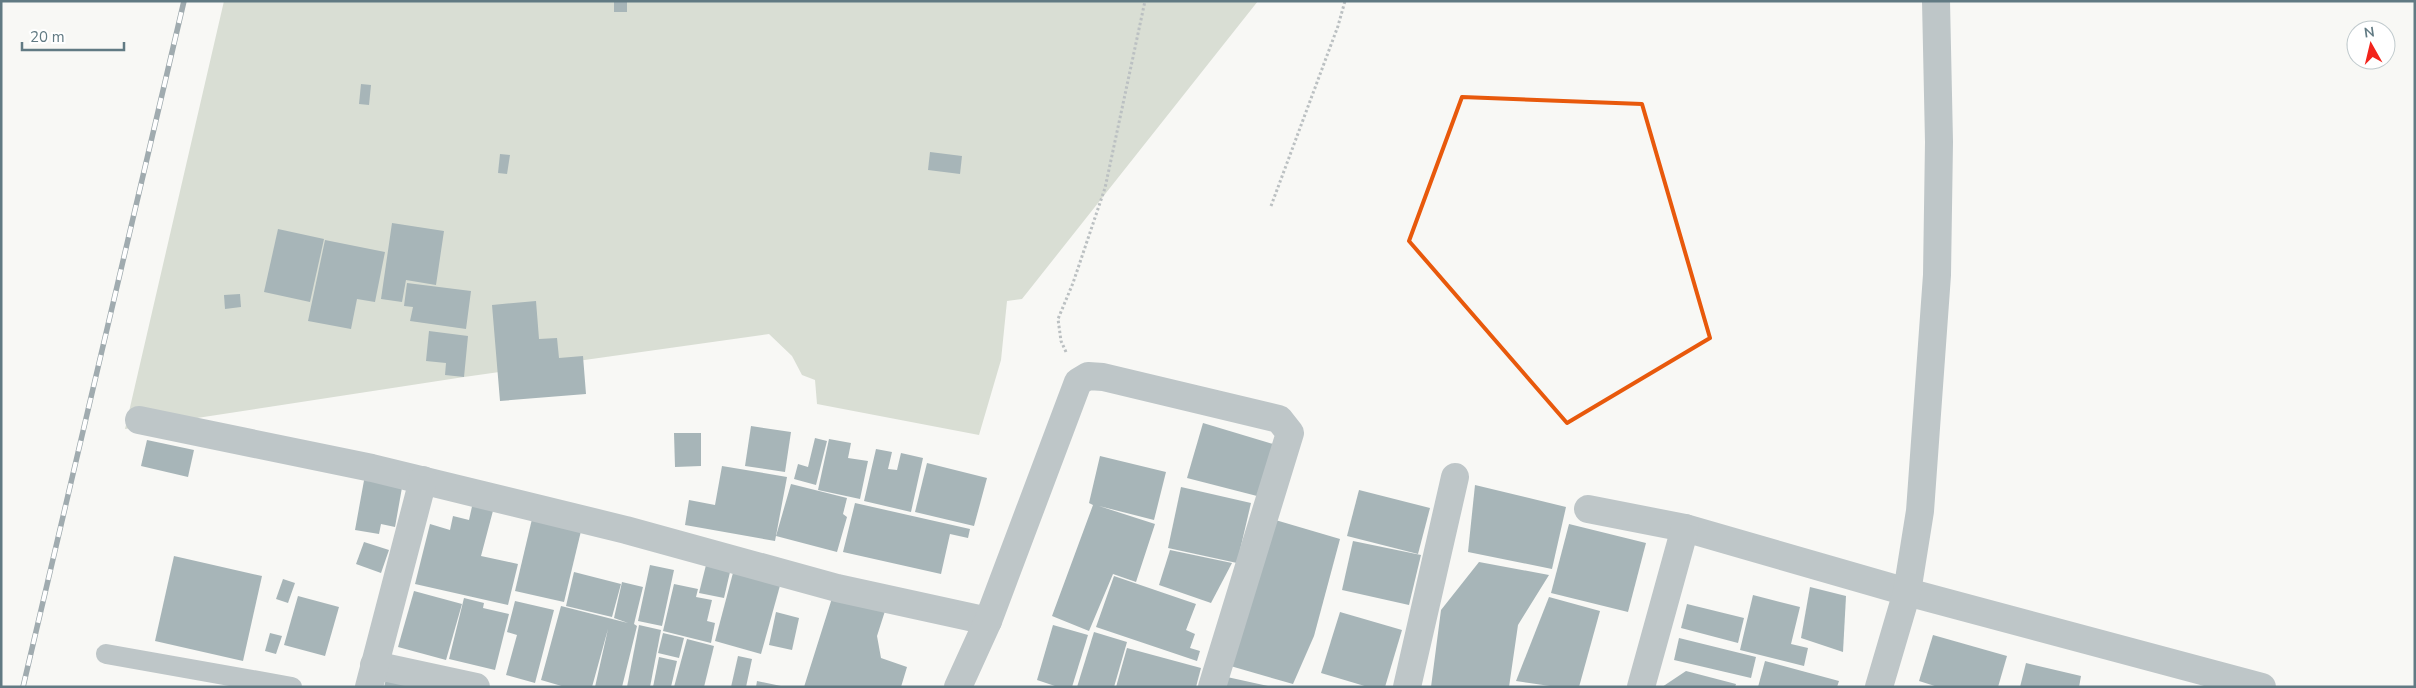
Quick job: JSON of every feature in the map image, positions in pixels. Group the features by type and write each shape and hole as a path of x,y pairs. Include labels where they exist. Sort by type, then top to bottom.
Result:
{"street":[{"path":"1879,687 1907,592 1920,511 1938,275 1939,142 1936,1"},
{"path":"958,687 988,621 1078,382 1088,376 1103,377 1279,419 1290,433 1212,687"},
{"path":"139,420 423,480 626,530 836,588 988,621"},
{"path":"1407,687 1455,477"},
{"path":"423,480 371,676 476,687"},
{"path":"1588,509 1686,528 1907,592 2262,687"},
{"path":"1641,687 1686,528"}],"lane":[{"path":"106,654 292,687"}],"path":[{"path":"1078,382 1062,341 1058,319 1073,283 1105,188 1145,1"},
{"path":"1271,206 1338,26 1345,1"}],"highlighted area":[{"path":"1462,97 1642,104 1710,338 1567,423 1409,241"}],"shaded area":[{"path":"224,1 1258,1 1022,299 1007,301 1001,360 979,435 817,404 815,380 802,375 792,356 769,334 464,377 125,429"}],"building":[{"path":"614,1 627,1 627,12 614,12"},
{"path":"361,84 371,85 369,105 359,104"},
{"path":"930,152 962,156 960,174 928,170"},
{"path":"500,154 510,155 507,174 498,173"},
{"path":"392,223 444,231 436,285 406,280 402,302 381,299"},
{"path":"278,229 324,239 310,302 264,292"},
{"path":"325,240 385,252 375,302 357,299 351,329 308,321"},
{"path":"407,283 471,291 466,329 410,321 413,307 404,306"},
{"path":"240,294 241,307 225,309 224,295"},
{"path":"536,301 539,339 557,338 559,358 583,356 586,394 500,401 492,305"},
{"path":"429,331 468,336 464,377 445,375 446,363 426,361"},
{"path":"1203,423 1273,444 1257,496 1187,478"},
{"path":"751,426 791,432 785,472 745,466"},
{"path":"674,433 701,433 701,466 675,467"},
{"path":"815,438 827,441 816,485 794,479 798,464 808,467"},
{"path":"829,439 851,443 848,458 868,461 860,499 818,490"},
{"path":"147,440 194,450 188,477 141,466"},
{"path":"876,449 892,452 888,469 897,470 901,453 923,458 911,512 864,501"},
{"path":"1100,456 1166,472 1154,520 1099,506 1155,524 1136,582 1113,574 1089,631 1052,616 1093,505 1089,503"},
{"path":"927,463 987,478 974,526 915,512"},
{"path":"722,466 787,477 775,541 685,525 689,500 715,505"},
{"path":"365,475 403,482 395,527 381,524 379,534 355,530"},
{"path":"791,484 847,498 843,514 847,517 837,552 776,536"},
{"path":"1475,485 1566,507 1552,569 1468,552"},
{"path":"1181,487 1251,503 1237,563 1168,548"},
{"path":"1359,490 1430,508 1418,554 1347,536"},
{"path":"473,502 494,507 481,556 518,564 508,605 415,584 430,524 450,530 453,516 469,520"},
{"path":"855,503 970,529 968,538 950,534 941,574 843,552"},
{"path":"532,519 581,531 564,602 515,591"},
{"path":"1272,519 1340,539 1314,636 1293,684 1227,665"},
{"path":"1569,524 1646,543 1628,612 1551,593"},
{"path":"1353,541 1421,555 1409,605 1342,590"},
{"path":"364,542 389,550 381,573 356,564"},
{"path":"1170,550 1232,563 1211,603 1159,585"},
{"path":"174,556 262,576 243,661 155,641"},
{"path":"1479,562 1549,575 1518,625 1509,687 1431,687 1441,610"},
{"path":"650,565 674,570 662,626 638,621"},
{"path":"706,565 730,572 724,598 699,593"},
{"path":"734,569 781,582 761,654 715,641"},
{"path":"574,572 621,584 612,617 566,606"},
{"path":"1114,576 1196,604 1186,630 1195,634 1190,648 1200,651 1197,661 1096,627"},
{"path":"283,579 295,583 288,603 276,599"},
{"path":"622,582 643,587 634,624 637,626 622,687 595,687 608,629 592,687 565,687 541,680 561,606 628,623 614,618"},
{"path":"674,584 698,589 696,597 712,600 707,621 715,623 711,643 663,631"},
{"path":"1810,587 1846,596 1843,652 1801,638"},
{"path":"414,591 462,604 446,660 398,647"},
{"path":"833,595 885,611 877,636 881,658 907,667 901,687 804,687"},
{"path":"1753,595 1800,607 1791,644 1808,648 1804,666 1740,650"},
{"path":"298,596 339,607 325,656 284,645"},
{"path":"1549,597 1600,611 1579,687 1557,687 1516,681"},
{"path":"464,598 484,603 483,608 509,614 495,670 449,659"},
{"path":"515,601 554,610 535,683 506,675 517,635 507,632"},
{"path":"1687,604 1744,618 1738,643 1681,628"},
{"path":"776,612 799,618 792,650 769,645"},
{"path":"1340,612 1402,630 1385,687 1368,687 1321,673"},
{"path":"639,625 661,630 650,687 627,687"},
{"path":"1053,625 1088,635 1072,687 1058,687 1037,680"},
{"path":"1094,632 1127,642 1114,687 1077,687"},
{"path":"270,633 282,636 276,654 265,651"},
{"path":"663,633 684,638 679,658 658,653"},
{"path":"1933,635 2007,656 1998,687 1938,687 1919,681"},
{"path":"1679,638 1756,657 1751,678 1674,660"},
{"path":"687,639 714,646 704,687 674,687"},
{"path":"1127,648 1201,668 1196,687 1116,687"},
{"path":"738,656 752,659 746,687 731,687"},
{"path":"659,657 677,661 671,687 653,687"},
{"path":"1765,661 1839,681 1837,687 1758,687"},
{"path":"2026,663 2081,676 2079,687 2020,687"},
{"path":"1686,671 1736,684 1735,687 1662,687"},
{"path":"1227,677 1268,686 1268,687 1225,687"},
{"path":"386,679 416,687 384,687"},
{"path":"757,681 781,686 781,687 756,687"}],"railway":[{"path":"23,687 184,1"}]}
